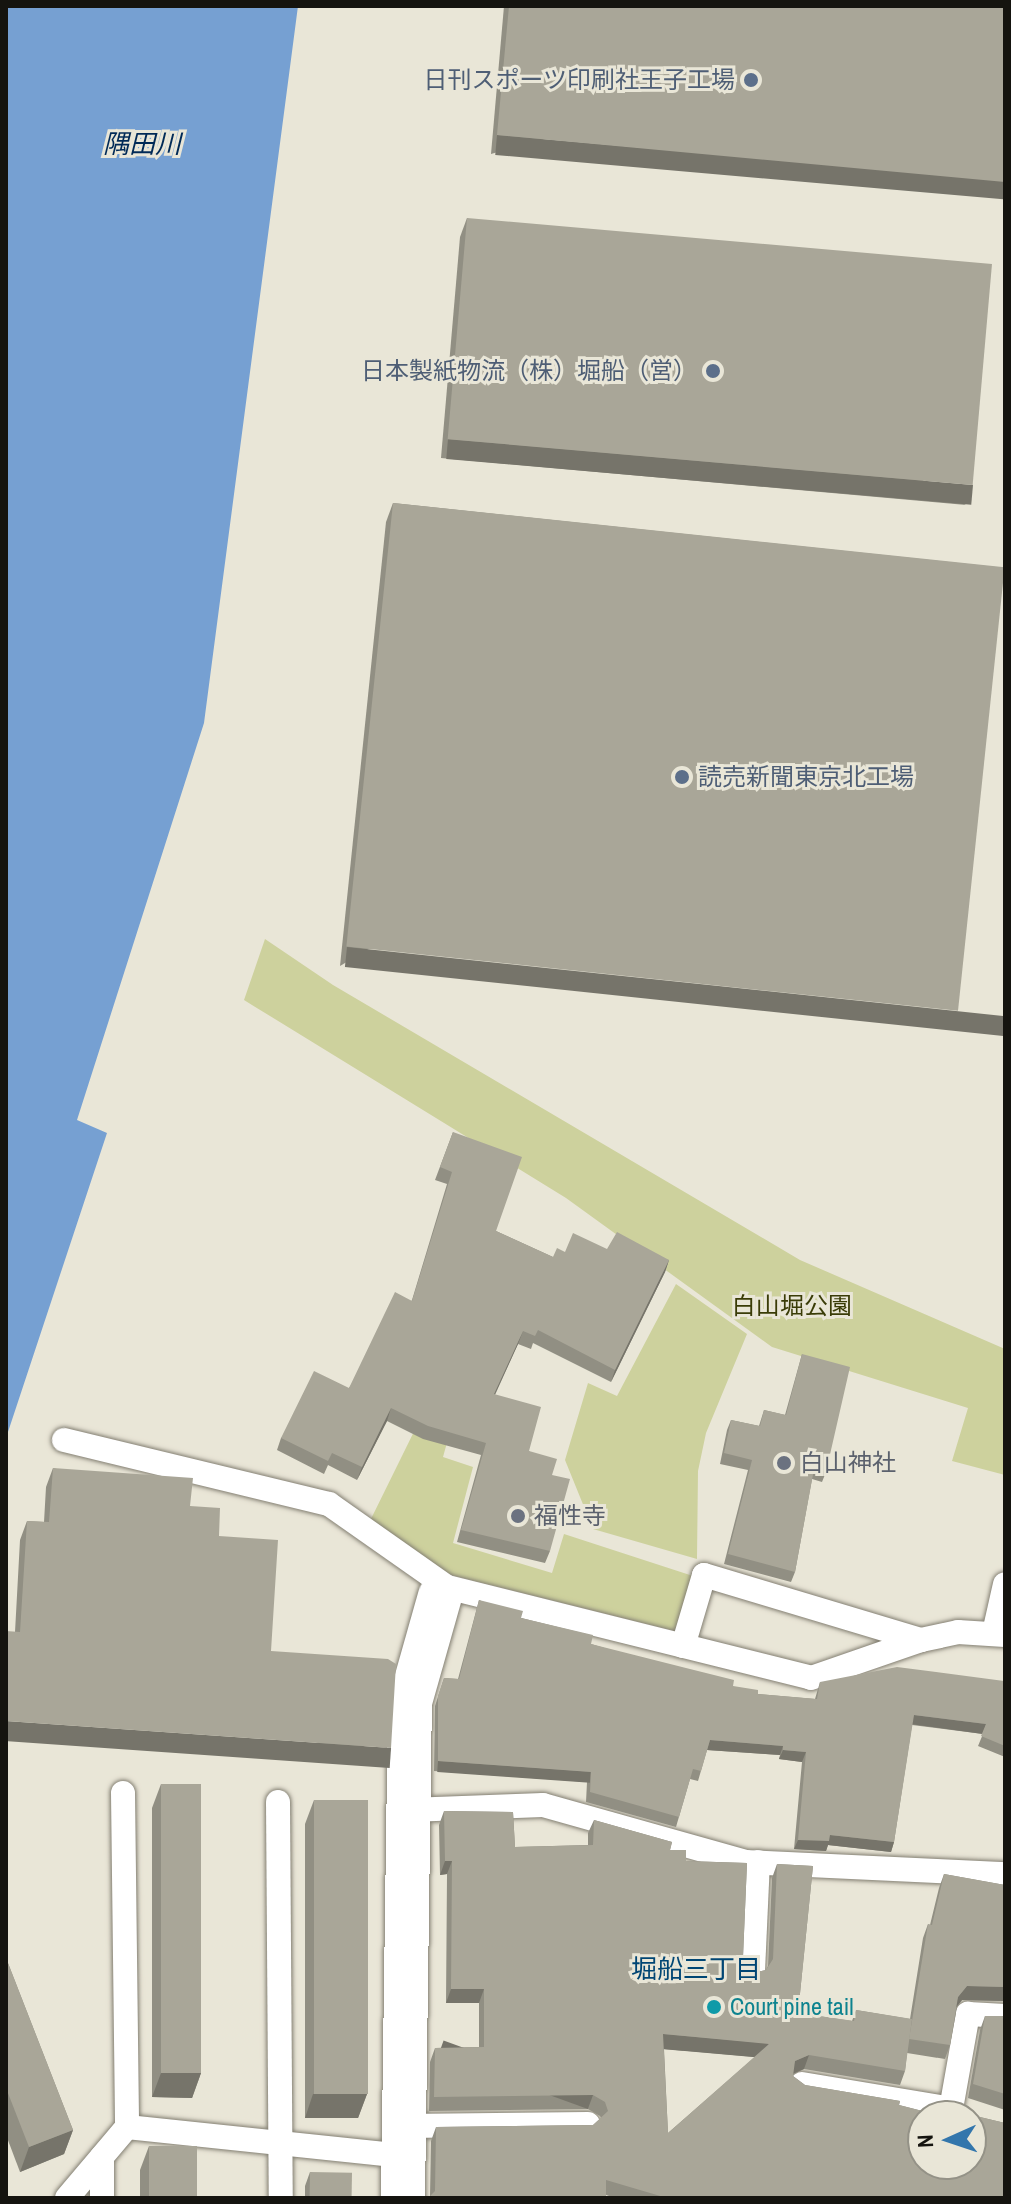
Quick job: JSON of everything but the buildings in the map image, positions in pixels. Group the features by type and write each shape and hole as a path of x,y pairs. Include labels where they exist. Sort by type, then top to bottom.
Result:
{"street":[{"path":"403,2160 410,1702 443,1592"}],"lane":[{"path":"64,1440 329,1504 443,1592 811,1678 921,1640 958,1632 1000,1634 1005,1584"},
{"path":"683,1646 704,1575 921,1640"},
{"path":"67,2198 127,2127 123,1793"},
{"path":"278,1802 281,2198"},
{"path":"409,1810 543,1805 758,1862 1005,1874"},
{"path":"753,1971 758,1862"},
{"path":"953,2100 968,2014 1005,2016"},
{"path":"802,2084 907,2102"},
{"path":"127,2127 403,2160 588,2124"},
{"path":"102,2157 102,2198"}],"green space":[{"name":"白山堀公園","path":"265,939 333,985 800,1260 1005,1349 1005,1475 952,1461 968,1408 772,1347 566,1198 244,1000"},
{"path":"676,1284 747,1334 706,1433 698,1471 697,1559 593,1529 565,1460 588,1383 617,1396"},
{"path":"433,1393 458,1403 443,1457 473,1467 453,1543 552,1573 564,1534 693,1576 675,1631 451,1575 368,1525"}],"water":[{"name":"隅田川","path":"6,6 298,6 204,723 77,1120 107,1133 6,1438"}],"place":[{"name":"日刊スポーツ印刷社王子工場","path":"751,80"},
{"name":"日本製紙物流（株）堀船（営）","path":"713,371"},
{"name":"読売新聞東京北工場","path":"682,777"},
{"name":"白山神社","path":"784,1463"},
{"name":"福性寺","path":"518,1516"},
{"name":"Court pine tail","path":"714,2007"}],"district":[{"name":"堀船三丁目","path":"696,1969"}]}
